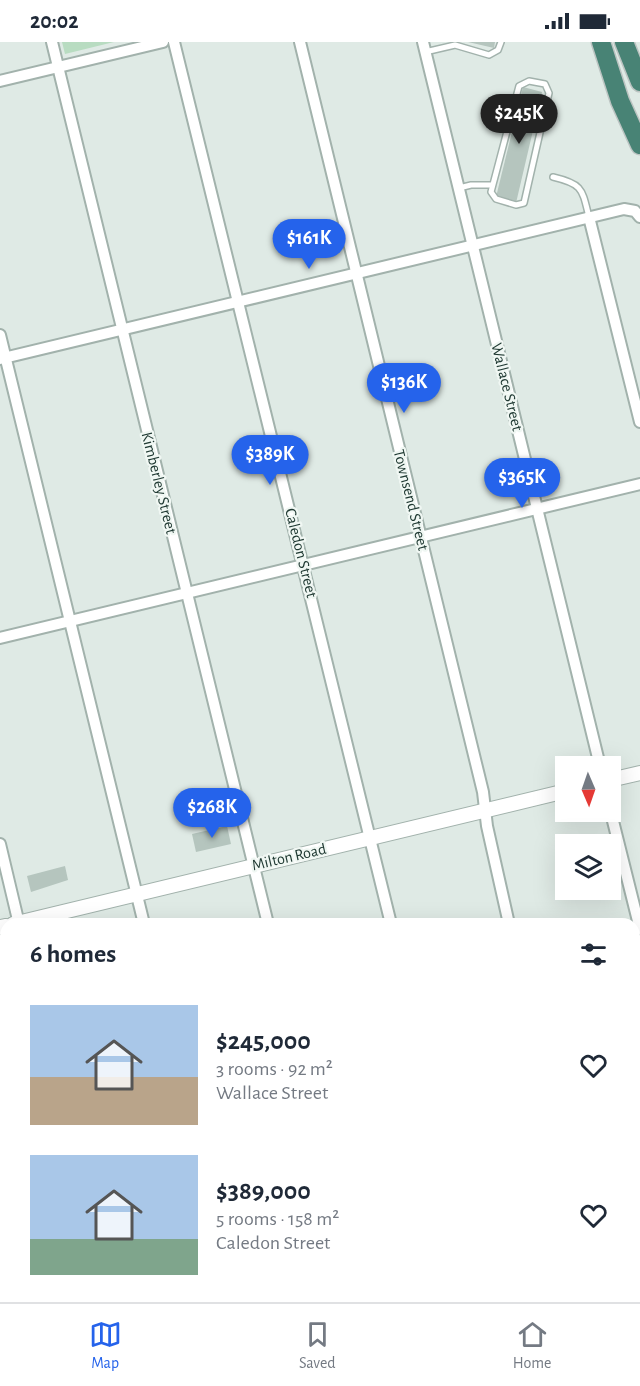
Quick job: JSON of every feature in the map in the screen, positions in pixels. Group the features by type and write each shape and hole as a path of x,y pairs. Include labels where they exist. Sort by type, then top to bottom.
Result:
{"highway":[{"path":"600,42 620,101 640,145"},
{"path":"624,42 640,82"},
{"path":"620,101 640,118"}],"street":[{"name":"Kimberley Street","path":"52,42 267,918"},
{"path":"0,81 162,42"},
{"name":"Caledon Street","path":"174,42 390,918"},
{"name":"Townsend Street","path":"300,42 485,810 508,918"},
{"name":"Wallace Street","path":"424,47 598,756"},
{"path":"3,358 624,209 635,211 640,217"},
{"path":"589,217 640,422"},
{"path":"0,335 3,358 143,918"},
{"path":"0,638 640,484"},
{"path":"621,777 640,773"},
{"name":"Milton Road","path":"39,918 555,794"},
{"path":"613,822 637,918"},
{"path":"0,844 13,918"}],"lane":[{"path":"424,47 464,44 469,50 489,55 498,50 501,42"},
{"path":"521,82 545,84 549,93 524,203 516,205 496,199 492,196 492,185 521,82"},
{"path":"553,177 574,182 582,190 589,217"},
{"path":"459,188 471,185 492,185"}],"green space":[{"path":"62,42 114,42 65,54"}],"building":[{"path":"468,42 495,42 494,48"},
{"path":"523,87 542,92 516,203 496,197"},
{"path":"227,826 231,844 196,852 192,834"},
{"path":"65,866 68,880 31,892 27,876"}]}
